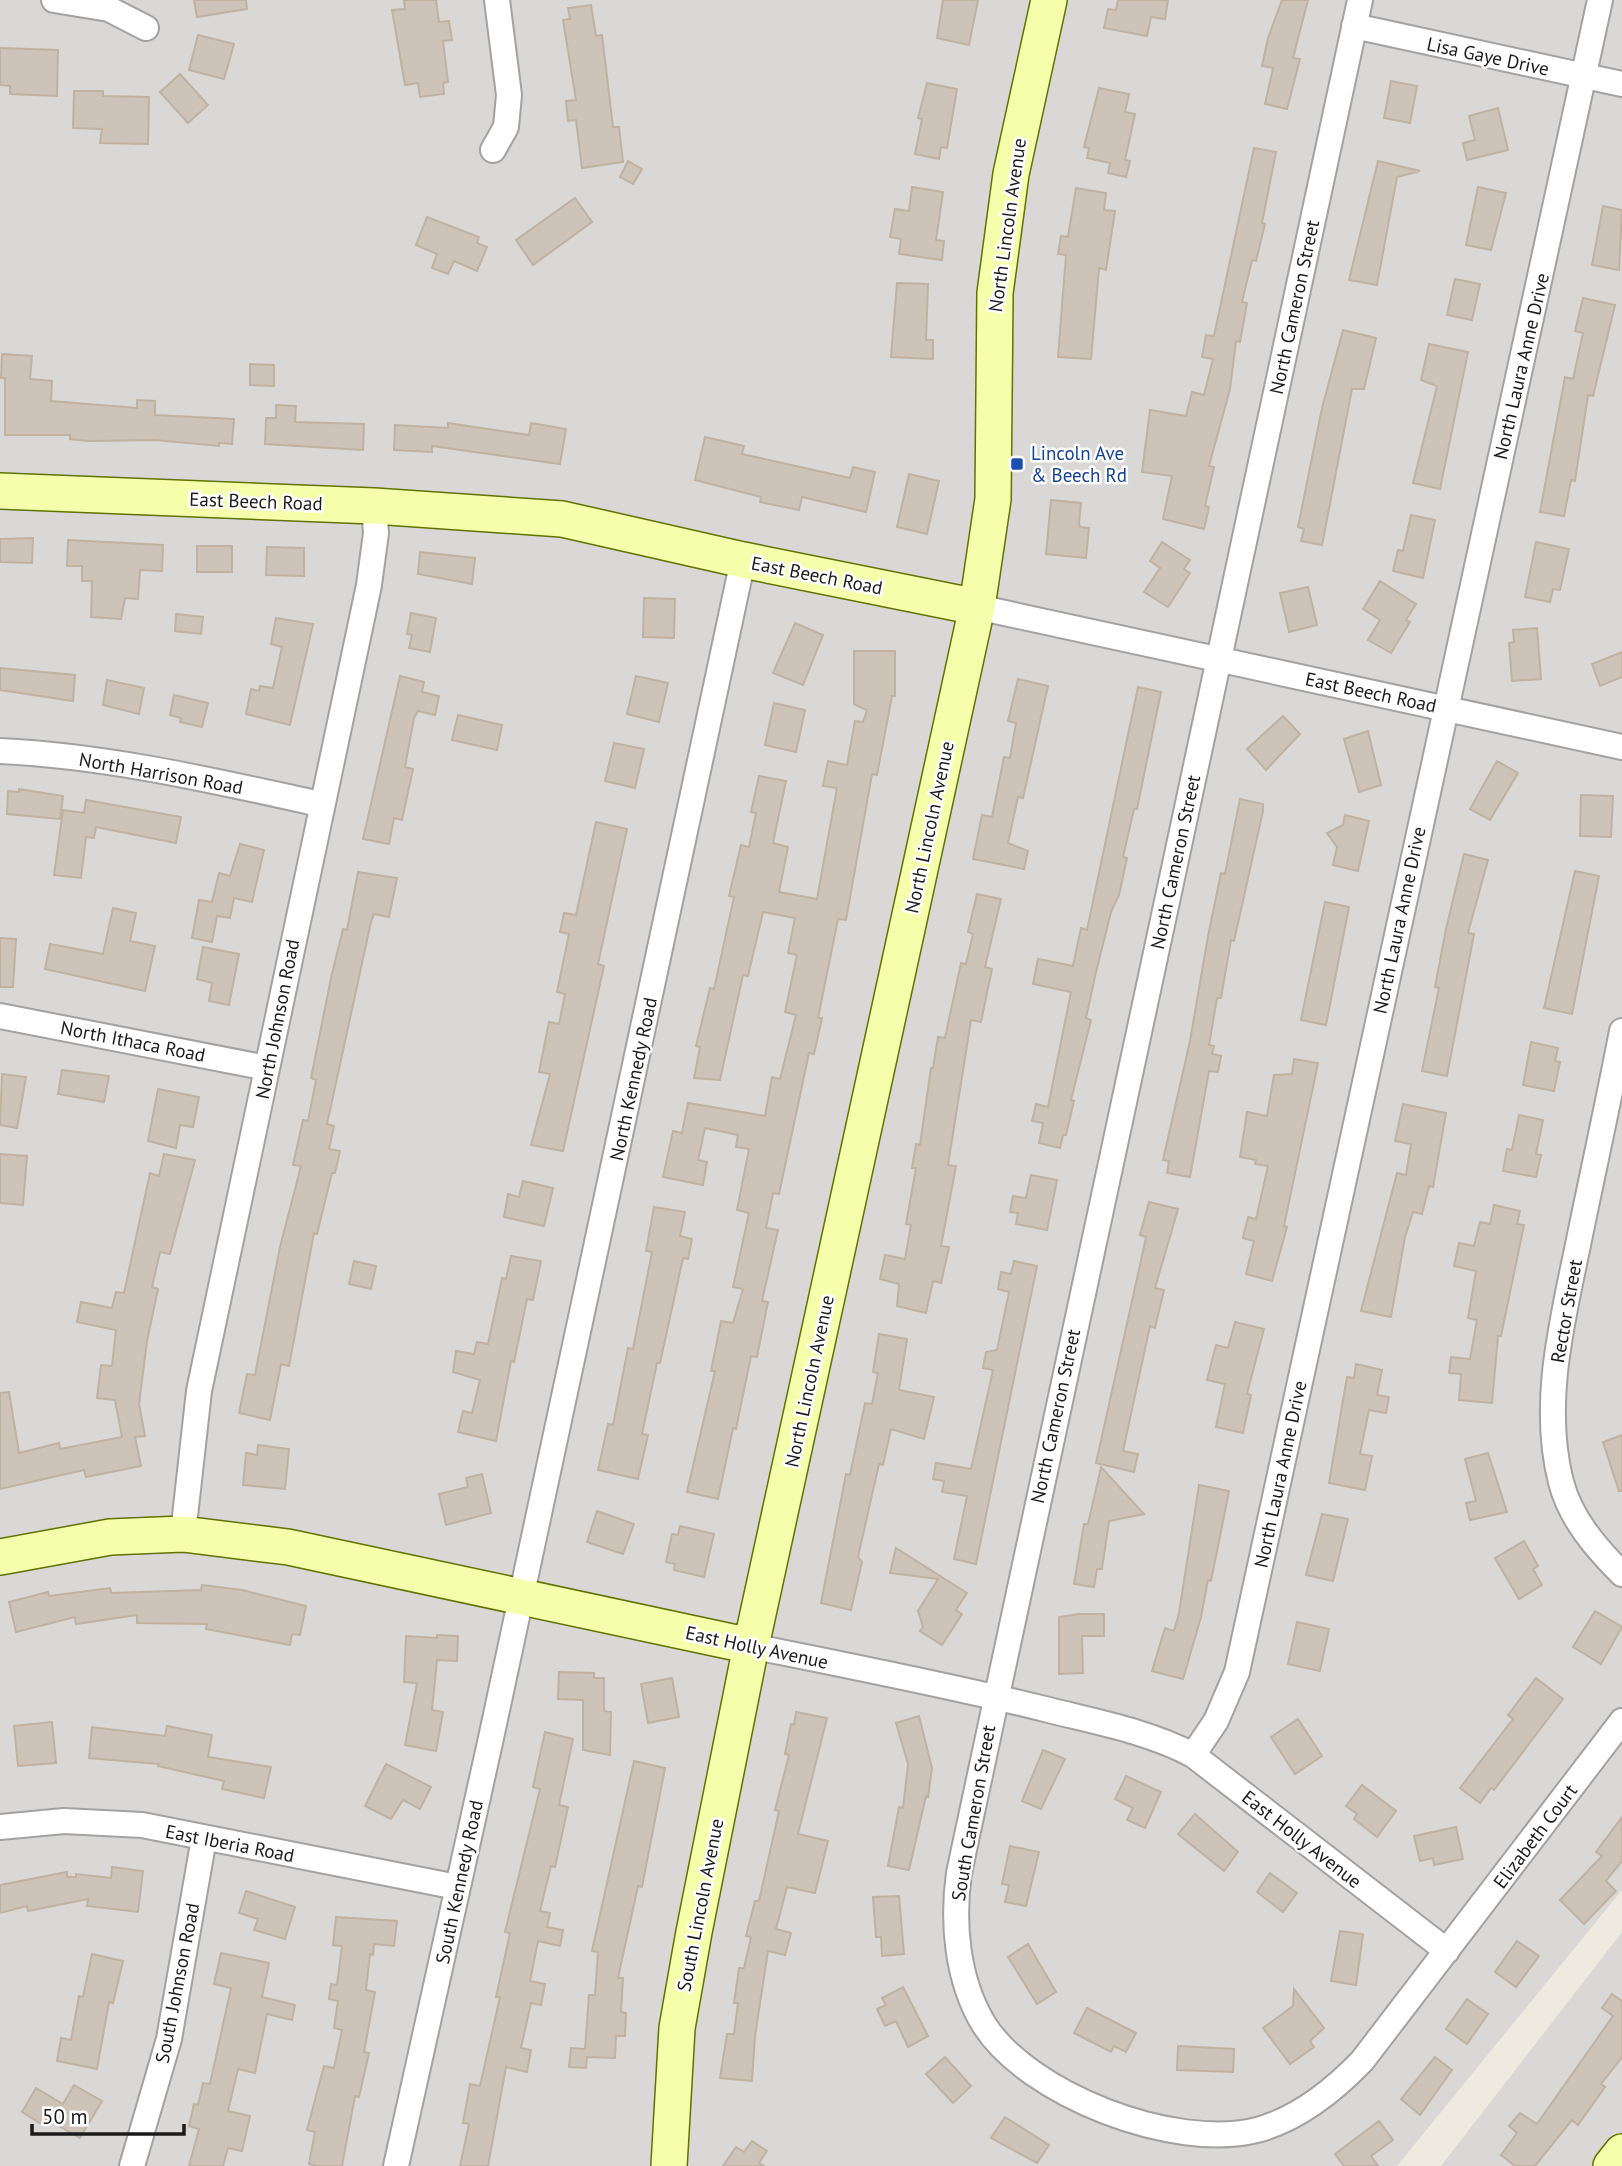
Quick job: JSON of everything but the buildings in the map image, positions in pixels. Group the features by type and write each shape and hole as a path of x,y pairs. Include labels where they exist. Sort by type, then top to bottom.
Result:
{"street":[{"path":"54,0 110,9 146,28"},
{"path":"494,150 506,127 509,95 497,0"},
{"name":"North Lincoln Avenue","path":"751,1646 977,607 993,499 995,293 1011,174 1049,0"},
{"name":"North Cameron Street","path":"995,1697 1360,0"},
{"name":"North Laura Anne Drive","path":"1193,1755 1216,1721 1237,1672 1600,0"},
{"name":"Lisa Gaye Drive","path":"1354,26 1622,84"},
{"name":"East Beech Road","path":"0,491 374,506 562,519 1622,747"},
{"name":"North Johnson Road","path":"184,1534 199,1391 320,804 369,585 376,533 374,506"},
{"name":"North Kennedy Road","path":"521,1597 743,560"},
{"name":"North Harrison Road","path":"0,751 49,753 142,768 320,804"},
{"name":"North Ithaca Road","path":"0,1016 267,1068"},
{"name":"Rector Street","path":"1621,1045 1557,1356 1551,1423 1562,1485 1575,1515 1596,1547 1622,1574"},
{"name":"East Holly Avenue","path":"0,1557 110,1537 184,1534 288,1547 995,1697 1141,1733 1193,1755 1447,1951"},
{"name":"South Kennedy Road","path":"396,2166 521,1597"},
{"name":"South Lincoln Avenue","path":"669,2166 677,2028 751,1646"},
{"name":"South Cameron Street","path":"995,1697 959,1873 956,1918 967,1990 983,2022 1008,2055 1036,2077 1076,2098 1152,2124 1208,2134 1256,2130 1301,2111 1340,2084 1362,2061 1447,1951"},
{"name":"Elizabeth Court","path":"1447,1951 1622,1721"},
{"name":"East Iberia Road","path":"0,1827 77,1821 142,1825 457,1887"},
{"name":"South Johnson Road","path":"132,2166 169,2039 204,1838"},
{"path":"1611,2166 1622,2152"}],"shaded area":[{"path":"0,0 1622,0 1622,1890 1397,2166 0,2166"},
{"path":"1622,1932 1622,2166 1441,2166"}],"place":[{"name":"Lincoln Ave & Beech Rd","path":"1017,464"}]}
